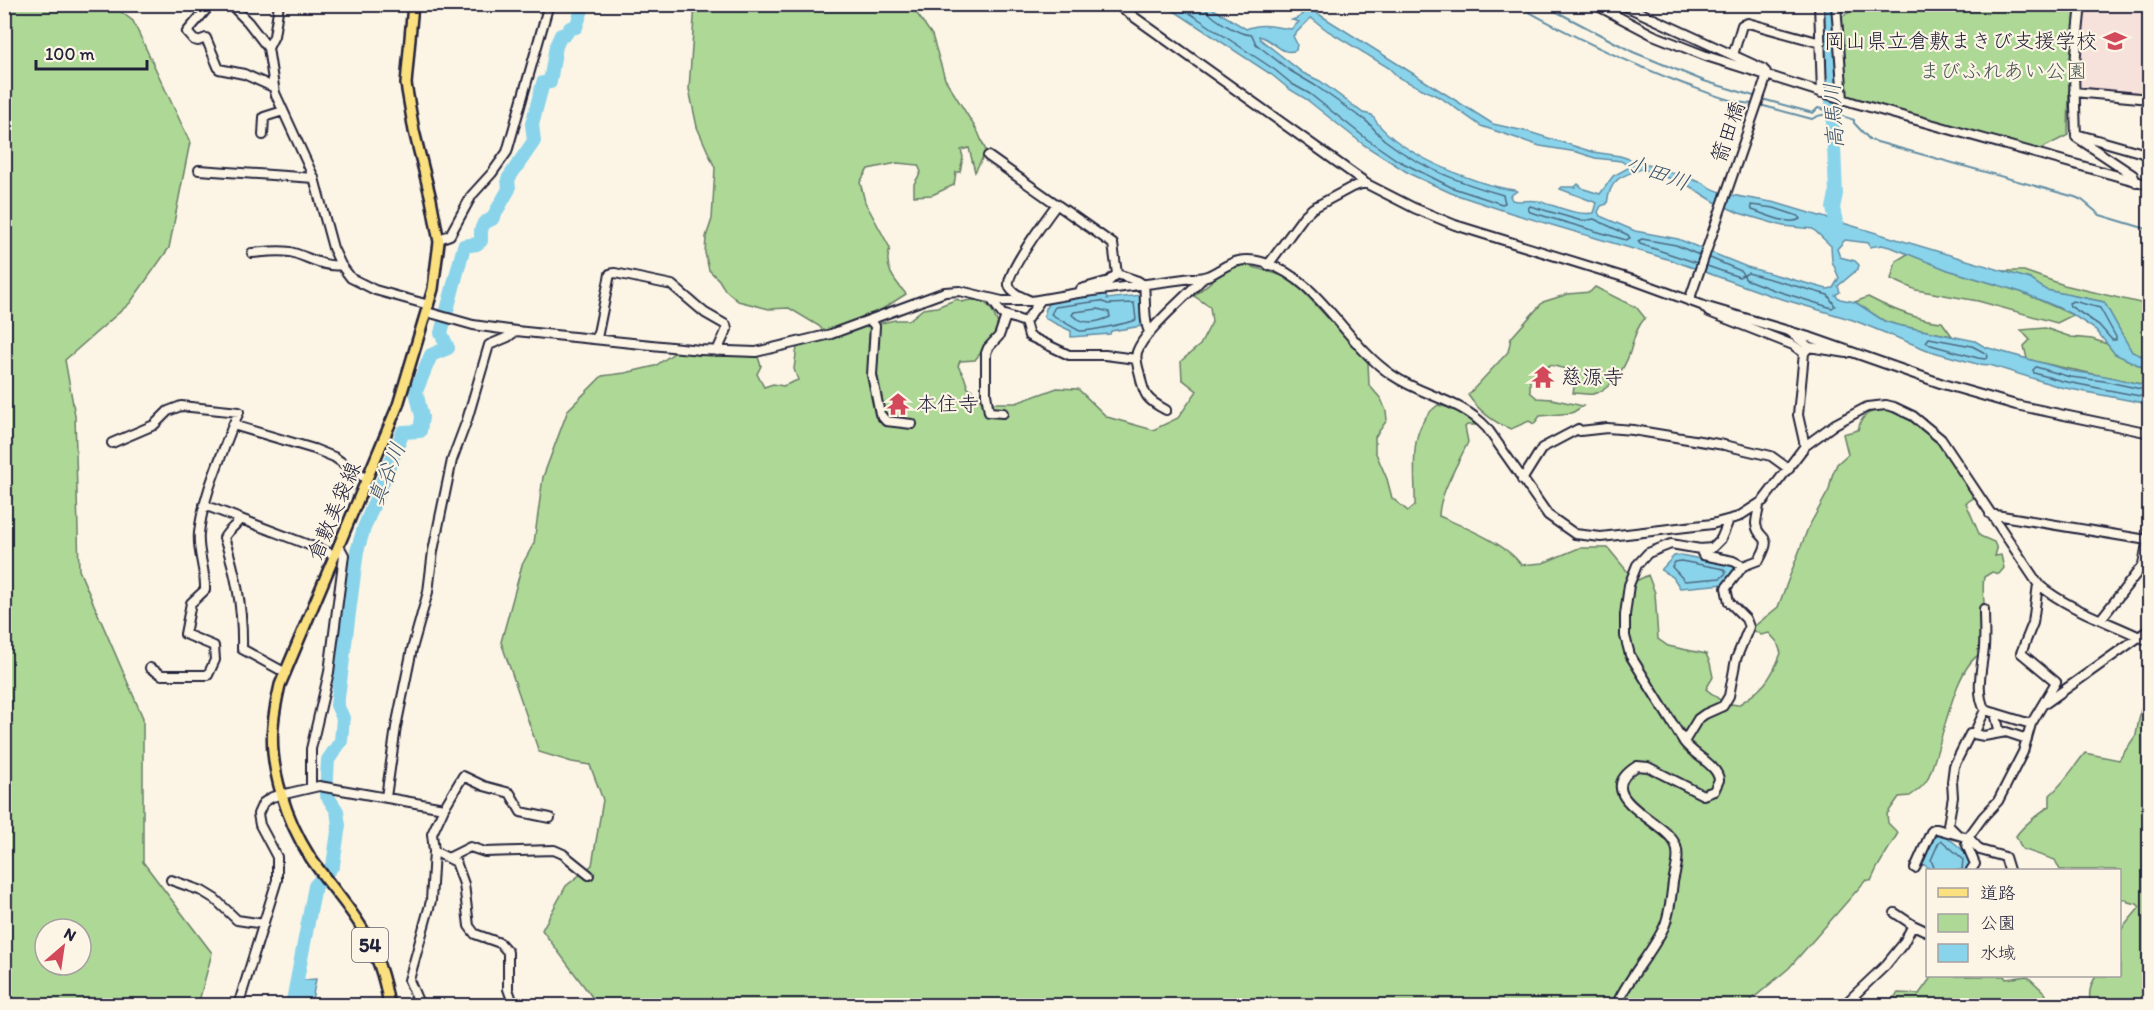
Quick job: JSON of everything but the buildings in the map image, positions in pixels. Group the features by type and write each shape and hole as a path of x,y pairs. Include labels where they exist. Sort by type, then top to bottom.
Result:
{"main road":[{"name":"倉敷美袋線","path":"389,1005 378,960 362,926 309,856 296,833 281,795 273,745 273,726 280,685 398,405 431,311 439,239 414,131 406,84 413,4"}],"street":[{"path":"211,4 187,32 194,40 206,38 219,69 244,74 273,87"},
{"path":"230,4 248,22 268,48 273,87 314,178 333,248 341,265 351,278 375,291 470,324 516,331 717,351 756,351 831,334 945,292 968,292 1002,301 1036,301 1078,293 1192,278 1202,279"},
{"path":"268,48 274,36 279,4"},
{"path":"439,239 450,235 472,195 507,152 549,4"},
{"path":"1116,4 1365,183 1414,208 1455,225 1634,280 1704,306 1789,331 1982,396 2046,412 2150,433"},
{"path":"1594,4 1653,35 1765,78 2150,185"},
{"path":"1621,4 1763,69 1765,78"},
{"path":"1819,4 1824,94"},
{"path":"2081,4 2074,92 2076,137 2133,175 2136,182"},
{"path":"1836,5 1840,99"},
{"path":"1733,55 1742,25 1748,23 1821,43"},
{"name":"箭田橋","path":"1689,299 1765,78"},
{"path":"2074,92 2150,99"},
{"path":"263,135 264,117 283,111"},
{"path":"2076,134 2150,155"},
{"path":"988,156 1113,244 1117,274"},
{"path":"199,170 314,178"},
{"path":"1268,264 1304,216 1313,208 1352,187 1365,183"},
{"path":"1036,301 1014,293 1008,281 1022,255 1057,204"},
{"path":"252,253 291,252 331,267 341,265"},
{"path":"1166,410 1146,397 1136,359 1141,345 1202,279 1237,260 1246,259 1268,264 1289,274 1302,284 1364,351 1391,375 1410,386 1458,405 1476,416 1548,515 1575,534 1607,537 1729,520 1759,504 1805,446 1835,424 1876,405 1894,407 1913,416 1941,439 2038,584 2051,595 2150,642"},
{"path":"597,338 610,274 615,273 672,285 705,313 726,325 727,329 717,351"},
{"path":"1117,274 1144,285 1147,310 1145,325 1150,333"},
{"path":"1078,293 1082,288 1109,281 1117,274"},
{"path":"991,298 997,309 1006,316 1025,322"},
{"path":"1036,301 1025,322 1029,336 1064,353 1136,359"},
{"path":"1704,306 1709,312 1807,350 1856,353"},
{"path":"1004,412 989,412 985,386 986,353 999,336 1006,316"},
{"path":"870,320 875,326 871,369 880,414 886,421 912,424"},
{"path":"386,797 396,727 412,649 428,592 433,551 452,460 467,420 489,345 516,331"},
{"path":"1789,331 1807,350"},
{"path":"1805,446 1798,415 1807,350"},
{"path":"112,443 154,425 168,411 181,406 239,412 204,505 198,536 206,578 205,590 191,603 185,633 214,646 214,660 208,675 162,675 150,668"},
{"path":"233,425 314,448 334,457 366,479"},
{"path":"1522,480 1542,448 1578,429 1633,430 1724,445 1764,454 1778,460 1789,469"},
{"path":"1684,742 1698,719 1723,706 1730,696 1737,659 1749,627 1746,619 1729,602 1726,588 1743,566 1760,560 1766,546 1766,537 1757,530 1756,525 1759,504"},
{"path":"204,505 337,550 344,555 329,672 311,749 315,787"},
{"path":"1990,514 2147,540"},
{"path":"240,519 235,528 228,531 224,538 238,586 243,618 242,649 286,672"},
{"path":"1616,1005 1665,925 1678,854 1673,838 1664,828 1630,806 1623,797 1622,784 1630,770 1637,766 1648,767 1698,794 1709,794 1718,787 1719,776 1715,769 1689,750 1630,655 1625,636 1625,615 1633,572 1648,553 1671,544 1700,549 1712,548 1717,544 1729,520"},
{"path":"2101,619 2143,565 2150,527"},
{"path":"1700,549 1703,555 1733,561 1743,566"},
{"path":"1972,869 1975,864 1966,843 1983,817 1998,801 2023,752 2031,724 2056,682 2021,653 2032,623 2038,584"},
{"path":"1974,734 1985,710 1980,691 1984,609"},
{"path":"2042,706 2150,629"},
{"path":"1985,710 2031,724"},
{"path":"1995,713 2000,734"},
{"path":"1957,834 1948,825 1953,797 1954,766 1970,734 1984,736 2006,732 2026,739"},
{"path":"420,1005 409,980 431,901 434,851 432,834 463,776 484,786 510,793 521,812 550,818"},
{"path":"238,1005 277,880 277,857 260,825 258,814 263,803 272,797 315,787 353,791 444,808"},
{"path":"1915,868 1934,829 1969,838 1980,850 2005,857 2009,869"},
{"path":"448,858 470,847 486,852 554,850 563,854 589,875"},
{"path":"434,851 456,862 464,884 469,926 475,934 500,942 508,952 508,989 513,1004 527,1005"},
{"path":"171,880 202,891 215,899 237,920 264,924"},
{"path":"1895,913 1926,931"},
{"path":"1843,1005 1886,964 1903,944 1913,925"}],"shaded area":[{"name":"岡山県立倉敷まきび支援学校","path":"2085,5 2149,5 2149,97 2078,90 2076,78 2078,78"}],"green space":[{"path":"5,4 112,5 133,21 190,142 169,248 130,303 65,360 75,415 79,570 143,718 143,862 212,953 198,1005 5,1005"},
{"path":"695,4 911,5 932,35 945,79 978,132 986,151 975,172 969,148 961,150 963,157 960,172 956,172 954,185 932,195 914,196 914,184 921,172 918,165 897,163 868,169 860,182 865,202 890,248 888,261 891,273 906,294 873,315 877,324 909,320 923,309 937,307 957,299 962,302 978,300 990,307 999,327 998,330 975,360 960,361 958,366 968,388 972,389 971,392 978,394 982,403 1016,403 1057,388 1078,389 1107,417 1153,430 1178,418 1197,391 1182,379 1181,361 1200,345 1212,322 1210,307 1194,296 1225,270 1246,265 1287,277 1301,289 1368,362 1369,385 1381,399 1386,411 1387,420 1375,437 1375,451 1392,498 1408,511 1415,505 1415,451 1421,426 1428,415 1438,405 1463,414 1475,425 1465,427 1468,442 1442,498 1439,516 1495,543 1515,557 1521,565 1543,563 1579,548 1608,548 1627,571 1638,580 1648,575 1655,593 1658,639 1668,646 1706,654 1713,677 1706,689 1724,703 1738,705 1765,684 1781,653 1777,642 1769,633 1761,635 1751,629 1778,607 1808,528 1829,490 1837,464 1848,454 1843,434 1858,430 1864,417 1881,410 1901,415 1920,426 1941,444 1952,458 1975,497 1966,503 1980,536 1994,542 1997,549 1995,556 2001,555 2004,568 1999,574 1992,572 1984,577 1980,654 1970,663 1962,676 1927,780 1910,796 1899,797 1887,814 1888,823 1898,833 1871,881 1866,880 1789,968 1744,1006 598,1005 542,930 566,886 592,865 603,800 590,765 539,752 501,642 522,565 534,543 543,477 568,410 602,376 655,366 677,351 719,356 757,354 761,366 757,374 764,387 773,384 783,386 798,380 794,369 797,347 830,338 819,326 789,308 769,309 738,301 725,290 709,270 705,253 706,237 712,219 715,168 697,127 689,89"},
{"name":"まびふれあい公園","path":"1859,5 2078,5 2069,88 2068,135 2039,150 1847,96 1842,17"},
{"path":"1909,253 1948,270 2021,292 2073,315 2057,323 1978,301 1916,290 1891,279 1896,261"},
{"path":"2000,271 2024,271 2064,285 2149,305 2149,359 2132,352 2104,302 2046,290 2030,279"},
{"path":"1595,287 1637,308 1645,318 1637,330 1624,365 1611,384 1593,394 1573,393 1575,382 1570,370 1550,365 1530,378 1530,392 1537,398 1583,406 1572,413 1540,416 1534,424 1529,421 1511,429 1493,420 1482,411 1468,395 1508,352 1511,338 1543,302 1568,294 1590,292"},
{"path":"1868,297 1904,313 1942,322 1952,336 1884,321 1855,302"},
{"path":"2045,328 2071,337 2092,339 2107,344 2115,354 2149,370 2149,386 2027,359 2024,346 2030,340 2021,330"},
{"path":"2149,697 2149,1005 2091,1005 2090,990 2095,977 2121,977 2121,930 2140,907 2126,899 2121,899 2121,869 2060,869 2055,860 2022,849 2016,836 2022,828 2050,806 2050,795 2085,753 2119,760 2136,735 2141,709"},
{"path":"1931,977 2005,977 2006,979 2028,977 2045,993 2051,1005 1887,1005 1898,993 1919,994"}],"water":[{"name":"小田川","path":"1165,5 1207,5 1246,29 1263,25 1291,29 1299,22 1292,20 1298,18 1309,8 1493,124 1529,132 1593,152 1620,156 1703,183 1728,194 1776,203 2030,279 2046,290 2104,302 2132,352 2149,359 2149,370 2115,354 2096,330 2073,315 2021,292 1948,270 1882,245 1870,247 1869,243 1845,240 1837,249 1840,257 1855,261 1859,265 1858,269 1838,286 1840,292 1835,295 1840,299 1855,302 1884,321 1975,341 1985,347 2071,371 2149,386 2149,404 2060,387 1990,365 1977,364 1930,351 1853,320 1772,296 1674,261 1451,193 1410,174 1364,145 1272,75","holes":["1311,18 1389,68 1399,78 1441,98 1481,126 1540,146 1621,161 1630,167 1613,176 1600,194 1584,189 1578,184 1575,187 1560,189 1597,203 1594,213 1572,212 1531,200 1512,200 1510,196 1517,191 1457,174 1415,153 1382,128 1372,115 1363,113 1320,81 1303,73 1260,39 1259,36 1286,51 1296,50 1297,44 1293,36","1642,169 1686,184 1715,202 1739,213 1783,226 1813,229 1831,246 1832,261 1839,278 1833,288 1827,289 1747,267 1678,239 1635,231 1600,216 1598,212 1601,206 1607,204 1608,196 1617,180"]},
{"path":"1106,294 1107,299 1141,295 1142,326 1111,331 1110,334 1071,337 1071,331 1044,316 1047,305 1053,301"},
{"path":"1681,555 1739,567 1725,584 1680,588 1673,577 1661,570 1674,556"},
{"path":"1937,832 1966,853 1970,861 1967,869 1931,869 1922,864"},
{"path":"296,975 304,980 316,979 311,1005 290,1005"}],"waterway":[{"name":"真谷川","path":"292,1006 315,886 333,865 339,825 337,811 326,794 328,760 341,741 343,718 337,705 357,551 403,432 420,431 422,417 416,391 431,355 448,348 441,333 464,246 481,241 481,230 484,223 492,219 509,189 508,179 534,141 532,124 543,83 550,82 556,46 561,35 565,35 570,28 576,27 584,4"},
{"path":"1515,4 1641,67 1719,97 1754,104"},
{"path":"1542,4 1633,52 1704,81 1757,97"},
{"name":"高馬川","path":"1828,4 1836,194 1833,208 1837,227"},
{"path":"1762,99 1813,113 1818,108 1834,112"},
{"path":"1760,105 1812,119 1827,114 1849,118 1854,120 1854,123 1870,140 2075,197 2100,215 2150,230"}],"place":[{"name":"岡山県立倉敷まきび支援学校","path":"2115,41"},
{"name":"慈源寺","path":"1543,377"},
{"name":"本住寺","path":"898,404"}]}
